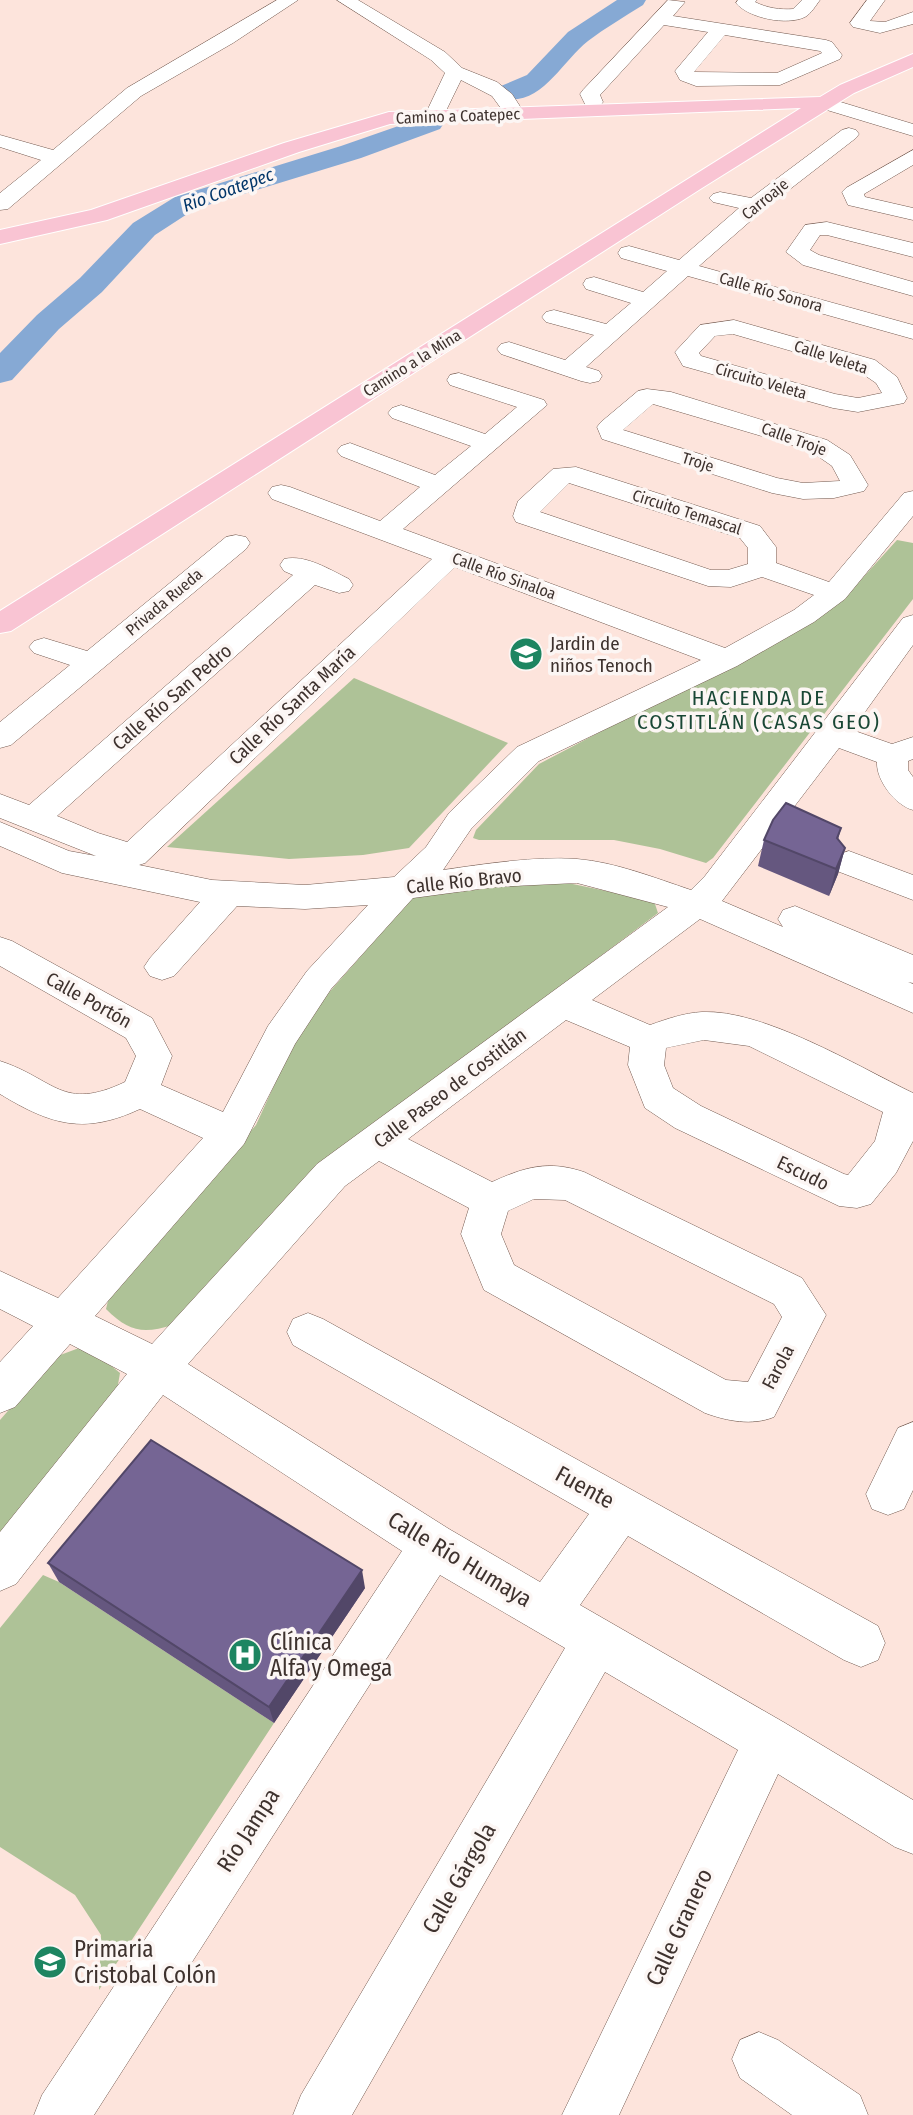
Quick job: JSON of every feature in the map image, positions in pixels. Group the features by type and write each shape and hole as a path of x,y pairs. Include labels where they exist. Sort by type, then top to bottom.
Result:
{"main road":[{"path":"835,96 852,80 913,48"},
{"name":"Camino a Coatepec","path":"0,237 42,232 102,214 350,127 388,118 787,102 835,96 913,60"},
{"name":"Camino a la Mina","path":"0,624 835,96"}],"street":[{"path":"0,204 134,92 289,0"},
{"path":"346,0 438,56 455,72 476,79 497,91 511,102 515,114"},
{"path":"593,102 590,94 677,0"},
{"path":"747,3 796,14 802,12 811,0"},
{"path":"876,0 859,23 881,29 913,17"},
{"path":"660,19 826,46 833,55 780,79 696,80 687,76 684,71 720,29"},
{"path":"435,115 455,72"},
{"path":"835,96 913,122"},
{"path":"835,96 913,130"},
{"name":"Carroaje","path":"569,369 755,205 849,134"},
{"path":"0,141 37,150 55,159"},
{"path":"913,156 853,192 855,201 913,214"},
{"path":"720,198 755,205"},
{"path":"913,250 827,228 813,230 797,252 810,260 913,289"},
{"path":"697,230 721,236"},
{"name":"Calle Río Sonora","path":"629,253 913,332"},
{"path":"594,284 646,300"},
{"path":"554,317 611,332"},
{"name":"Circuito Veleta","path":"734,327 708,330 687,352 692,361 833,401 858,405 904,400"},
{"name":"Calle Veleta","path":"734,327 866,365 884,376 904,400"},
{"path":"509,349 594,378"},
{"path":"384,531 535,405 458,380"},
{"name":"Troje","path":"662,397 647,396 610,427 611,434 772,485 803,491 834,490 893,504"},
{"name":"Calle Troje","path":"662,397 818,445 839,456 850,471 893,504"},
{"path":"401,413 488,443"},
{"path":"350,452 438,485"},
{"name":"Circuito Temascal","path":"562,475 576,475 750,532 762,547 762,568 731,579 708,578 526,516 527,507 562,475"},
{"name":"Calle Río Sinaloa","path":"281,492 727,659"},
{"path":"0,1393 231,1133 281,1036 319,980 404,887 438,855 460,821 528,754 727,659 804,616 835,593 893,504"},
{"name":"Privada Rueda","path":"0,738 13,711 92,662 237,542"},
{"name":"Calle Río Santa María","path":"133,855 450,556"},
{"path":"762,568 835,593"},
{"name":"Calle Río San Pedro","path":"32,820 303,569 339,585"},
{"name":"Calle Paseo de Costitlán","path":"0,1568 158,1368 331,1175 565,1004 707,895 833,734 913,626"},
{"path":"44,648 92,662"},
{"path":"833,734 903,752 892,772 913,799"},
{"name":"Calle Río Bravo","path":"0,805 87,842 133,855 200,867 252,872 319,873 383,866 438,855 579,849 641,861 913,999"},
{"name":"Calle Río Bravo","path":"0,833 62,862 124,876 229,892 305,897 350,895 494,875 577,872 707,895 913,970"},
{"path":"849,863 913,888"},
{"path":"162,967 229,892"},
{"name":"Calle Portón","path":"0,950 139,1028 154,1056 140,1092"},
{"path":"565,1004 649,1040"},
{"name":"Escudo","path":"699,1025 734,1028 760,1035 903,1105 900,1132 880,1167 857,1192 838,1190 688,1117 657,1097 646,1066 649,1040 674,1030 699,1025"},
{"path":"0,1076 53,1106 76,1111 99,1109 140,1092 231,1133"},
{"path":"378,1142 491,1200"},
{"name":"Farola","path":"531,1182 570,1184 788,1291 805,1315 759,1402 720,1399 498,1277 481,1234 491,1200 531,1182"},
{"name":"Calle Río Humaya","path":"0,1289 158,1368 433,1545 768,1740 913,1829"},
{"name":"Fuente","path":"308,1332 861,1643"},
{"path":"888,1494 913,1443"},
{"path":"547,1612 621,1508"},
{"name":"Río Jampa","path":"62,2115 433,1545"},
{"name":"Calle Gárgola","path":"321,2115 597,1640"},
{"name":"Calle Granero","path":"590,2115 768,1740"},
{"path":"759,2059 840,2115"}],"green space":[{"path":"897,540 913,543 913,599 713,858 706,863 660,849 614,840 473,838 476,830 539,764 811,621 857,584"},
{"path":"354,678 508,743 409,848 363,855 289,859 167,847"},
{"path":"568,883 654,901 658,913 305,1178 173,1325 153,1330 137,1329 129,1327 106,1309 110,1293 256,1125 303,1022 412,898 511,885"},
{"path":"79,1348 120,1373 116,1396 0,1539 0,1420 55,1357"},
{"path":"43,1575 59,1582 274,1723 99,1990 101,1935 75,1895 0,1847 0,1628"}],"building":[{"path":"786,803 841,828 837,838 845,848 836,869 764,840 773,820"},
{"name":"Clínica Alfa y Omega","path":"151,1440 362,1570 269,1707 48,1563"}],"waterway":[{"name":"Rio Coatepec","path":"510,92 536,81 577,37 634,0"},
{"name":"Rio Coatepec","path":"0,373 48,322 91,285 144,229 185,203 351,152 430,123"}],"place":[{"name":"Jardin de niños Tenoch","path":"526,654"},
{"name":"Clínica Alfa y Omega","path":"245,1655"},
{"name":"Primaria Cristobal Colón","path":"50,1962"}],"district":[{"name":"HACIENDA DE COSTITLÁN (CASAS GEO)","path":"759,710"}]}
